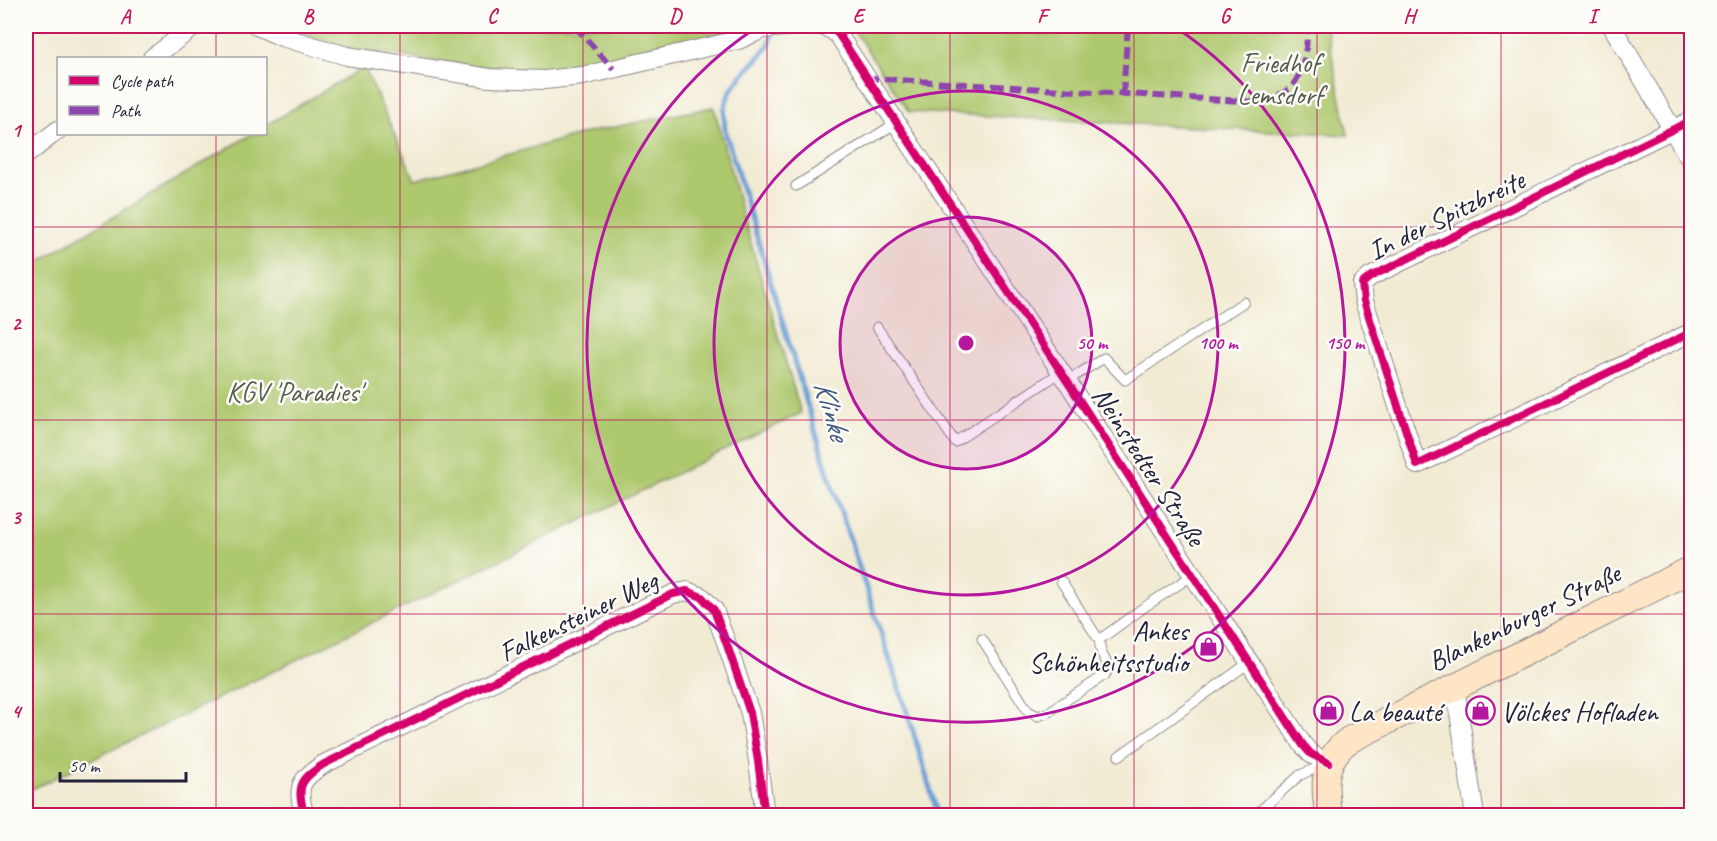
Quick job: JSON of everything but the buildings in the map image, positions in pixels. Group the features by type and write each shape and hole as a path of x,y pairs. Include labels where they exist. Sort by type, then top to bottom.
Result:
{"street":[{"path":"153,57 195,26"},
{"path":"257,26 282,37 347,56 490,78 544,80 582,76 738,40 764,28 792,26"},
{"name":"Neinstedter Straße","path":"823,26 839,36 1307,750 1329,764"},
{"path":"1612,26 1692,163"},
{"path":"1672,130 1692,120"},
{"name":"In der Spitzbreite","path":"1672,130 1370,277 1362,284 1364,301 1417,465 1692,332"},
{"path":"26,155 57,131"},
{"name":"Blankenburger Straße","path":"1329,764 1337,750 1353,737 1688,579"},
{"name":"Falkensteiner Weg","path":"305,816 300,800 300,788 309,774 324,764 673,594 687,591 702,597 714,610 729,650 750,713 765,816"},
{"path":"1455,687 1475,816"},
{"path":"1329,764 1324,793 1329,816"}],"lane":[{"path":"796,186 896,123"},
{"path":"877,327 955,442 1064,376 1104,358 1125,380 1244,302"},
{"path":"1099,640 1193,575"},
{"path":"982,639 1028,711 1038,716 1047,713 1106,675 1109,670 1108,665 1101,652 1099,640 1061,581"},
{"path":"1119,756 1250,662"},
{"path":"1254,816 1300,775 1329,764"}],"green space":[{"path":"275,26 740,26 742,28 606,63 549,71 482,68 352,49"},
{"name":"Friedhof Lemsdorf","path":"851,26 1326,26 1348,135 909,112"},
{"name":"KGV 'Paradies'","path":"364,67 415,180 590,132 714,107 740,206 801,413 26,792 26,269 250,135 267,135 267,124"}],"waterway":[{"name":"Klinke","path":"773,30 768,46 737,81 727,99 724,120 726,134 826,467 911,724 938,816"}],"marked path":[{"path":"575,26 613,69"},
{"path":"1123,94 1128,26"},
{"path":"866,78 1256,102 1283,93 1295,82 1303,64 1307,26"}],"cycle path":[{"path":"833,26 1303,745 1311,754 1329,763"},
{"path":"1692,120 1370,277 1362,284 1364,301 1417,465 1692,332"},
{"path":"305,816 300,791 302,785 309,775 324,764 673,594 687,591 702,597 714,610 726,642 750,713 765,816"}],"place":[{"name":"Ankes Schönheitsstudio","path":"1209,646"},
{"name":"La beauté","path":"1328,711"},
{"name":"Völckes Hofladen","path":"1480,711"}]}
